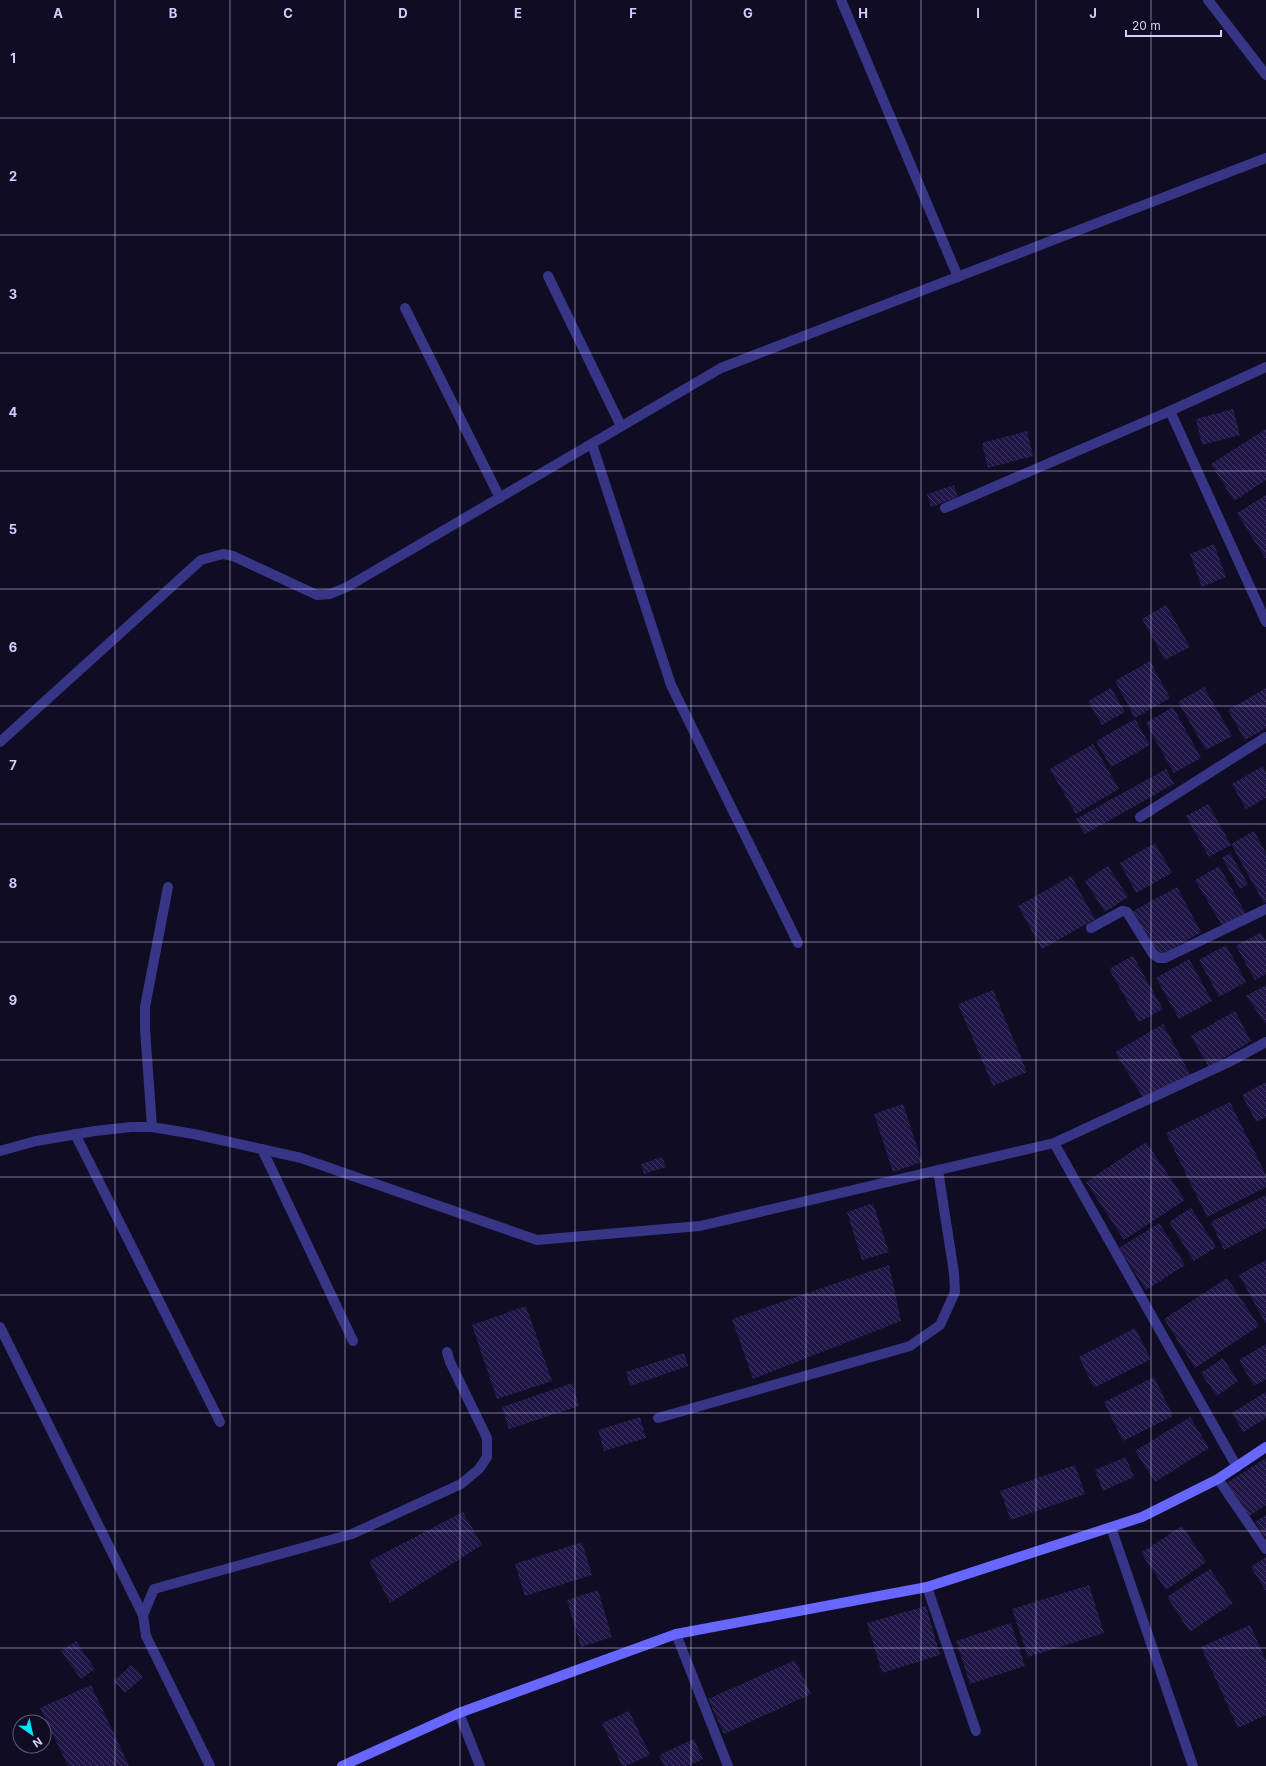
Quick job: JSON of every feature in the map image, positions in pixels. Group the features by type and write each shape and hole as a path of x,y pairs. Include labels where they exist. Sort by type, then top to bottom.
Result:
{"main road":[{"path":"342,1766 459,1713 676,1634 928,1587 1142,1517 1218,1479 1266,1447"}],"street":[{"path":"840,0 958,277"},
{"path":"1208,0 1266,75"},
{"path":"0,742 201,560 223,554 233,556 317,595 330,594 347,587 721,368 1266,158"},
{"path":"548,276 621,426"},
{"path":"405,308 500,498"},
{"path":"945,508 1170,411 1266,367"},
{"path":"1170,411 1266,622"},
{"path":"592,444 671,685 798,943"},
{"path":"1140,817 1266,737"},
{"path":"152,1127 144,1029 146,1007 168,888"},
{"path":"1091,928 1122,911 1127,912 1153,954 1159,958 1164,958 1266,909"},
{"path":"0,1151 36,1141 75,1134 130,1127 152,1127 194,1134 301,1158 536,1240 700,1226 1054,1143 1229,1062 1266,1042"},
{"path":"75,1134 220,1422"},
{"path":"1054,1143 1237,1467"},
{"path":"262,1149 353,1341"},
{"path":"658,1418 910,1346 940,1325 955,1292 954,1274 938,1170"},
{"path":"0,1327 144,1616 146,1636 210,1766"},
{"path":"144,1616 154,1589 352,1534 461,1484 479,1469 487,1457 487,1438 450,1362 447,1352"},
{"path":"1218,1479 1266,1550"},
{"path":"1111,1527 1193,1766"},
{"path":"928,1587 976,1731"},
{"path":"676,1634 728,1766"},
{"path":"459,1713 480,1766"}],"building":[{"path":"1233,409 1240,435 1202,445 1196,419"},
{"path":"1266,429 1266,480 1234,501 1211,464"},
{"path":"1027,431 1033,456 988,468 982,443"},
{"path":"954,485 958,497 931,507 927,494"},
{"path":"1266,495 1266,559 1237,513"},
{"path":"1214,544 1226,577 1202,587 1190,554"},
{"path":"1166,605 1190,647 1165,660 1142,619"},
{"path":"1150,661 1170,698 1135,718 1115,681"},
{"path":"1204,687 1232,736 1206,750 1178,702"},
{"path":"1111,688 1125,712 1102,725 1088,701"},
{"path":"1266,688 1266,728 1245,740 1228,710"},
{"path":"1173,707 1201,758 1174,773 1146,723"},
{"path":"1135,719 1150,745 1111,767 1096,741"},
{"path":"1093,744 1119,789 1076,814 1050,769"},
{"path":"1263,766 1266,772 1266,798 1246,809 1232,784"},
{"path":"1166,769 1174,784 1085,834 1076,819"},
{"path":"1208,804 1231,845 1209,857 1186,816"},
{"path":"1254,831 1266,853 1266,902 1264,903 1231,844"},
{"path":"1155,843 1172,873 1136,893 1120,863"},
{"path":"1230,853 1248,884 1240,889 1222,858"},
{"path":"1108,866 1128,897 1105,912 1085,881"},
{"path":"1219,866 1246,914 1223,927 1195,880"},
{"path":"1071,876 1095,919 1042,949 1018,906"},
{"path":"1177,887 1201,932 1158,957 1133,911"},
{"path":"1261,932 1266,941 1266,974 1255,980 1236,946"},
{"path":"1226,945 1246,982 1219,997 1199,960"},
{"path":"1133,956 1163,1009 1139,1022 1109,969"},
{"path":"1189,959 1212,1001 1179,1019 1156,978"},
{"path":"1266,985 1266,1024 1246,996"},
{"path":"993,990 1027,1072 993,1086 958,1004"},
{"path":"1235,1011 1251,1041 1209,1067 1191,1036"},
{"path":"1163,1024 1190,1074 1144,1099 1115,1052"},
{"path":"1266,1082 1266,1117 1256,1122 1242,1095"},
{"path":"1230,1102 1266,1175 1266,1187 1207,1217 1166,1133"},
{"path":"903,1104 922,1162 893,1172 874,1114"},
{"path":"1146,1142 1185,1200 1124,1240 1086,1182"},
{"path":"662,1157 666,1167 644,1174 641,1164"},
{"path":"1266,1195 1266,1228 1224,1250 1211,1222"},
{"path":"873,1203 889,1252 862,1260 847,1212"},
{"path":"1191,1208 1216,1247 1194,1261 1169,1222"},
{"path":"1159,1223 1185,1265 1146,1290 1119,1248"},
{"path":"1266,1260 1266,1324 1239,1275"},
{"path":"889,1265 901,1321 753,1379 732,1319"},
{"path":"1227,1278 1259,1326 1195,1368 1164,1319"},
{"path":"526,1306 552,1381 497,1399 472,1325"},
{"path":"1135,1328 1151,1359 1094,1388 1079,1357"},
{"path":"1266,1344 1266,1379 1254,1386 1239,1360"},
{"path":"684,1353 688,1366 630,1386 626,1372"},
{"path":"1223,1358 1238,1381 1217,1396 1201,1373"},
{"path":"1154,1377 1173,1416 1123,1441 1104,1402"},
{"path":"572,1383 579,1406 509,1429 502,1407"},
{"path":"1266,1392 1266,1418 1243,1432 1232,1413"},
{"path":"640,1417 646,1438 604,1451 598,1430"},
{"path":"1190,1417 1209,1448 1155,1482 1135,1451"},
{"path":"1126,1457 1134,1477 1103,1491 1095,1470"},
{"path":"1266,1458 1266,1505 1249,1516 1225,1484"},
{"path":"1075,1465 1085,1494 1011,1520 1000,1491"},
{"path":"463,1512 482,1545 390,1603 369,1561"},
{"path":"1266,1515 1266,1538 1255,1522"},
{"path":"1182,1526 1206,1562 1166,1590 1141,1553"},
{"path":"582,1542 592,1575 525,1596 515,1564"},
{"path":"1266,1557 1266,1591 1251,1567"},
{"path":"1210,1569 1233,1603 1190,1632 1167,1597"},
{"path":"1089,1585 1104,1633 1028,1657 1012,1609"},
{"path":"598,1590 612,1637 581,1647 567,1600"},
{"path":"926,1606 940,1655 882,1673 867,1623"},
{"path":"1011,1623 1025,1666 970,1684 956,1641"},
{"path":"1250,1625 1266,1660 1266,1715 1238,1728 1201,1647"},
{"path":"76,1641 95,1669 81,1679 61,1651"},
{"path":"795,1660 811,1694 724,1734 708,1699"},
{"path":"131,1665 143,1677 125,1693 114,1681"},
{"path":"91,1685 129,1766 68,1766 52,1733 52,1714 43,1714 40,1708"},
{"path":"629,1711 650,1755 626,1766 622,1766 602,1723"},
{"path":"694,1739 703,1759 688,1766 664,1766 659,1755"}]}
